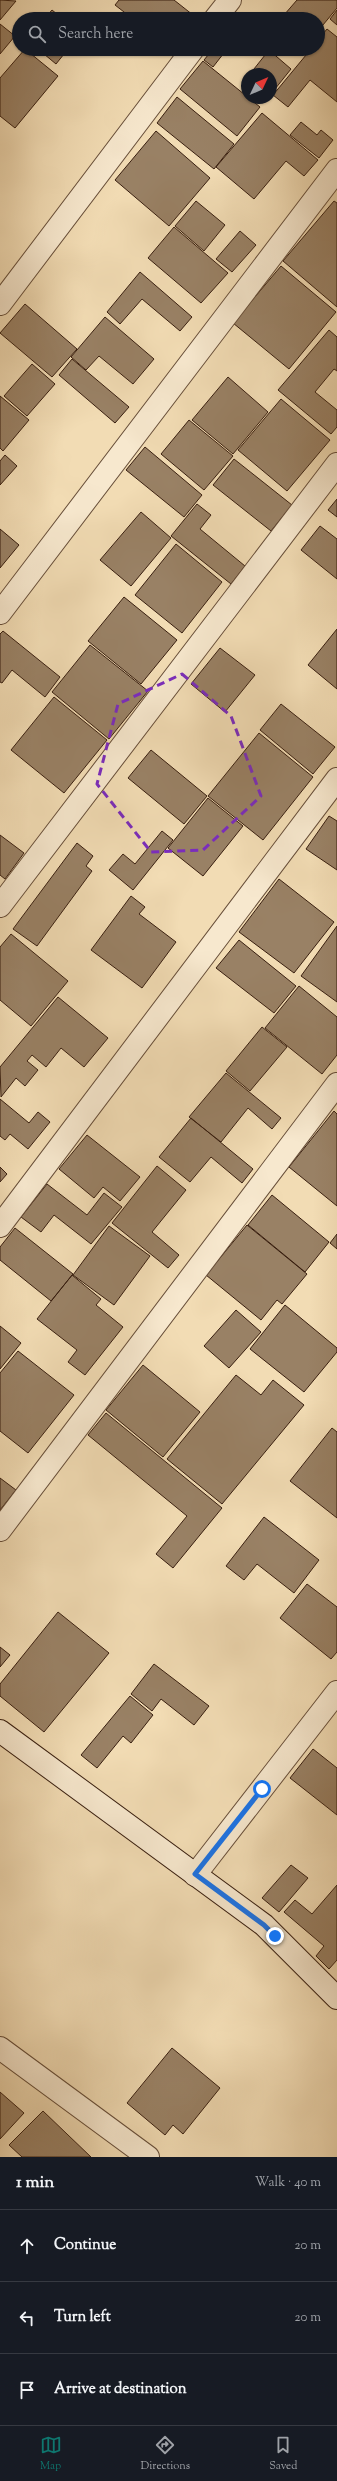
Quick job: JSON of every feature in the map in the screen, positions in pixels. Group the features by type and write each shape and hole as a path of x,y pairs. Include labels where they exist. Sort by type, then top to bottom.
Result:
{"street":[{"path":"221,12 230,0"},
{"path":"0,304 187,56"},
{"path":"0,613 337,170"},
{"path":"0,906 337,464"},
{"path":"0,1226 337,779"},
{"path":"0,1530 337,1084"},
{"path":"195,1874 337,1692"},
{"path":"0,1731 264,1925 337,1998"},
{"path":"0,2048 148,2157"}],"highlighted area":[{"path":"182,674 231,716 261,796 203,850 151,852 97,784 118,704"}],"building":[{"path":"0,0 16,1 0,20"},
{"path":"119,0 174,0 189,12 124,12 115,5"},
{"path":"297,0 337,0 337,8 325,23 325,12 287,12"},
{"path":"337,10 337,25 330,19"},
{"path":"0,24 12,34 12,40 0,54"},
{"path":"327,29 337,37 337,102 310,80 288,107 277,98 277,90 305,56 325,56 325,31"},
{"path":"19,56 34,56 58,76 15,128 0,116 0,78"},
{"path":"46,56 62,56 56,64"},
{"path":"207,56 222,56 213,67 204,60"},
{"path":"264,56 276,56 291,69 277,86 277,68 255,68"},
{"path":"203,61 241,92 241,104 256,104 260,107 237,136 180,89"},
{"path":"177,97 234,144 214,169 157,123"},
{"path":"262,113 318,160 304,176 286,161 254,199 216,167"},
{"path":"301,122 317,135 321,130 333,140 319,158 290,135"},
{"path":"156,131 210,178 169,226 115,180"},
{"path":"196,201 225,225 204,251 175,226"},
{"path":"334,201 337,203 337,307 283,261"},
{"path":"174,227 228,273 201,303 148,258"},
{"path":"240,231 256,245 232,272 216,259"},
{"path":"281,266 336,312 289,369 233,323"},
{"path":"140,272 192,317 180,331 142,299 120,324 107,312"},
{"path":"25,304 77,349 52,377 0,333"},
{"path":"105,317 154,359 133,384 99,356 86,370 71,357"},
{"path":"329,330 337,337 337,371 334,369 315,392 337,410 337,427 331,434 278,390"},
{"path":"72,359 129,407 115,423 59,375"},
{"path":"32,364 55,384 27,416 4,396"},
{"path":"228,377 268,412 233,454 192,420"},
{"path":"0,396 29,420 3,451 0,448"},
{"path":"281,399 330,440 287,491 238,450"},
{"path":"189,420 233,456 204,490 161,454"},
{"path":"145,447 202,495 184,517 126,470"},
{"path":"5,455 17,466 0,485 0,461"},
{"path":"234,459 292,505 271,531 213,485"},
{"path":"337,499 337,517 328,510"},
{"path":"197,504 211,515 200,529 245,566 231,584 171,536"},
{"path":"141,512 171,538 131,586 100,560"},
{"path":"320,526 337,539 337,579 301,550"},
{"path":"0,529 19,545 0,568"},
{"path":"176,544 222,582 182,633 135,595"},
{"path":"124,597 177,640 141,684 88,641"},
{"path":"337,629 337,689 308,665"},
{"path":"3,631 60,677 45,697 12,670 2,683 0,682 0,634"},
{"path":"90,645 148,691 109,739 52,692"},
{"path":"220,648 255,675 225,712 191,684"},
{"path":"54,697 107,740 64,793 11,750"},
{"path":"281,704 335,747 313,774 260,730"},
{"path":"259,733 313,777 263,840 208,796"},
{"path":"151,750 207,796 184,824 128,778"},
{"path":"208,798 243,826 203,876 168,848"},
{"path":"329,816 337,821 337,870 306,849"},
{"path":"162,831 173,840 133,890 109,870 123,854 135,864"},
{"path":"0,835 24,853 5,879 0,875"},
{"path":"77,843 93,856 86,866 92,871 37,946 13,929"},
{"path":"279,879 334,922 294,973 239,932"},
{"path":"131,896 145,907 139,914 176,942 142,988 91,950"},
{"path":"337,926 337,1002 301,976"},
{"path":"11,934 68,981 31,1026 0,1000 0,947"},
{"path":"239,940 296,986 274,1013 216,968"},
{"path":"299,986 337,1017 337,1055 322,1074 265,1028"},
{"path":"58,997 108,1038 84,1067 61,1048 46,1067 32,1055 27,1061 38,1070 25,1086 16,1078 1,1097 0,1067"},
{"path":"262,1027 287,1047 250,1091 226,1071"},
{"path":"226,1073 281,1118 272,1129 248,1108 221,1142 189,1117"},
{"path":"0,1099 29,1123 38,1112 50,1122 28,1149 10,1134 5,1140 0,1136"},
{"path":"334,1111 337,1114 337,1206 289,1167"},
{"path":"191,1118 253,1169 242,1183 211,1157 190,1182 159,1157"},
{"path":"87,1135 140,1177 120,1201 103,1187 94,1198 59,1169"},
{"path":"157,1166 186,1190 152,1232 179,1255 168,1268 112,1223"},
{"path":"0,1167 7,1174 0,1182"},
{"path":"47,1184 87,1215 104,1193 122,1207 91,1244 54,1215 41,1232 21,1217"},
{"path":"272,1195 329,1242 305,1272 248,1225"},
{"path":"247,1225 307,1274 282,1304 277,1300 261,1320 206,1275"},
{"path":"109,1226 150,1256 114,1305 73,1275"},
{"path":"15,1228 73,1274 51,1301 0,1260 0,1247"},
{"path":"337,1234 337,1249 330,1243"},
{"path":"72,1275 101,1299 96,1305 123,1327 85,1375 68,1362 77,1350 37,1319"},
{"path":"285,1305 337,1348 337,1352 304,1392 250,1349"},
{"path":"236,1310 261,1332 229,1368 204,1346"},
{"path":"0,1326 21,1343 0,1369"},
{"path":"18,1351 74,1395 28,1453 0,1431 0,1373"},
{"path":"143,1365 200,1412 163,1457 106,1410"},
{"path":"236,1375 261,1395 273,1380 304,1405 222,1504 167,1459"},
{"path":"106,1413 222,1508 173,1568 156,1554 187,1516 88,1435"},
{"path":"332,1428 337,1432 337,1518 290,1481"},
{"path":"0,1478 16,1490 0,1510"},
{"path":"264,1517 319,1560 294,1593 257,1564 244,1580 226,1566"},
{"path":"307,1584 337,1607 337,1652 331,1659 280,1618"},
{"path":"58,1612 109,1653 44,1732 0,1696 0,1684"},
{"path":"0,1647 10,1655 0,1667"},
{"path":"154,1664 209,1706 194,1725 161,1699 152,1711 131,1694"},
{"path":"130,1696 153,1715 131,1743 123,1736 97,1768 81,1755"},
{"path":"313,1749 337,1768 337,1815 290,1778"},
{"path":"291,1865 308,1878 279,1912 262,1898"},
{"path":"337,1885 337,1960 329,1969 316,1956 324,1946 284,1912 295,1900 312,1914"},
{"path":"172,2048 220,2088 183,2134 173,2125 165,2135 127,2103"},
{"path":"0,2092 24,2113 0,2139"},
{"path":"43,2111 91,2157 22,2157 9,2145"}],"route":[{"path":"262,1789 195,1874 264,1925 275,1936"}]}
